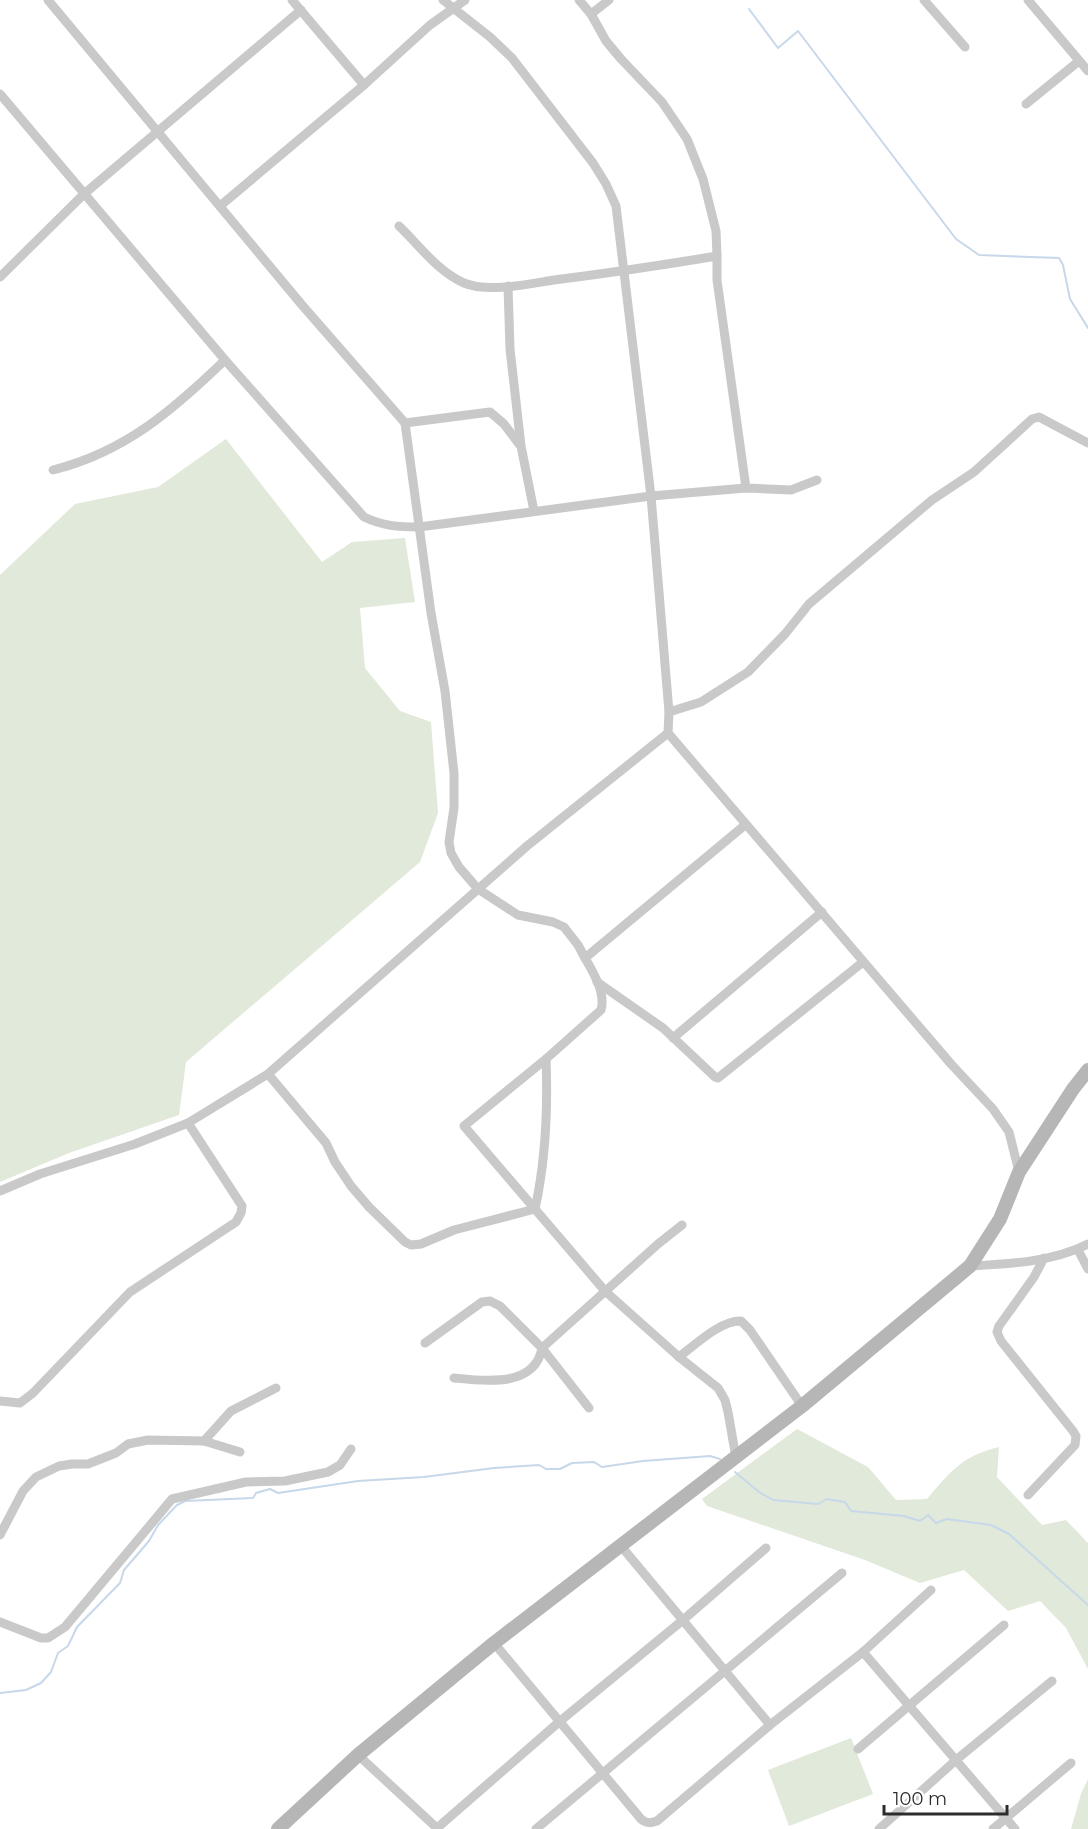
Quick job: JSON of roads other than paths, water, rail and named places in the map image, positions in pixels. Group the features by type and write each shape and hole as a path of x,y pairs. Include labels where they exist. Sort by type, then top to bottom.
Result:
{"main road":[{"path":"278,1829 358,1755 494,1643 802,1406 970,1266 1000,1219 1020,1172 1073,1089 1088,1070"}],"street":[{"path":"48,0 302,305 405,423 431,613 445,691 454,773 454,808 449,842 451,854 478,889 518,915 553,922 564,927 585,958 597,982 603,1005 601,1010 546,1059 464,1126 605,1291 679,1357 711,1380 722,1394 728,1412 736,1458"},
{"path":"292,0 364,85"},
{"path":"443,0 490,37 512,58 606,184 616,206 651,496 669,712 668,733 951,1064 993,1108 1009,1132 1020,1172"},
{"path":"220,206 364,85 430,25 465,0"},
{"path":"579,0 591,14 606,41 662,102 687,139 703,179 717,231 717,280 746,488"},
{"path":"591,14 609,0"},
{"path":"924,0 964,47"},
{"path":"1028,0 1088,72"},
{"path":"0,277 84,194 301,10"},
{"path":"1026,104 1079,61"},
{"path":"0,94 225,360 364,517 386,526 419,527 651,496 746,488 790,490 817,480"},
{"path":"399,226 443,270 465,284 476,286 508,286 717,256"},
{"path":"508,286 510,350 521,446 534,511"},
{"path":"53,470 80,464 115,448 186,398 225,360"},
{"path":"405,423 492,412 504,423 521,446"},
{"path":"669,712 701,702 748,672 809,604 940,494 974,472 1032,419 1039,417 1048,420 1088,443"},
{"path":"0,1191 40,1174 135,1144 188,1123 268,1074 527,846 668,733"},
{"path":"585,958 745,825"},
{"path":"673,1038 822,912"},
{"path":"597,982 673,1038 715,1077 720,1077 863,962"},
{"path":"535,1209 543,1177 546,1138 548,1105 546,1059"},
{"path":"268,1074 326,1143 351,1186 405,1242 411,1245 421,1244 454,1230 535,1209"},
{"path":"0,1401 20,1402 33,1393 130,1292 236,1222 242,1206 188,1123"},
{"path":"454,1378 507,1380 525,1373 540,1360 542,1348 658,1244 682,1226"},
{"path":"970,1266 1044,1258 1078,1250 1088,1244"},
{"path":"1078,1250 1088,1269"},
{"path":"1028,1495 1076,1442 1073,1431 1001,1341 997,1332 1044,1258"},
{"path":"425,1343 482,1302 490,1301 500,1306 542,1348 589,1408"},
{"path":"679,1357 724,1325 733,1321 741,1321 750,1330 802,1406"},
{"path":"204,1441 231,1411 276,1388"},
{"path":"0,1535 23,1491 36,1477 59,1466 88,1464 116,1453 128,1444 148,1440 204,1441 240,1452"},
{"path":"0,1622 41,1638 48,1638 65,1627 172,1499 246,1482 285,1481 328,1472 340,1465 351,1449"},
{"path":"621,1546 770,1725"},
{"path":"358,1755 437,1829 559,1722 766,1548"},
{"path":"536,1829 842,1573"},
{"path":"494,1643 641,1819 652,1823 770,1725 863,1652 931,1590"},
{"path":"858,1749 1004,1625"},
{"path":"863,1652 1015,1829"},
{"path":"879,1829 956,1760 1052,1681"},
{"path":"993,1829 1071,1762"}],"waterway":[{"path":"749,9 778,48 798,31 956,239 979,255 1059,258 1063,265 1070,299 1088,328"},
{"path":"0,1693 26,1690 41,1683 51,1672 58,1653 68,1646 77,1627 120,1583 124,1570 149,1541 158,1525 177,1505 185,1501 253,1498 256,1493 270,1489 278,1493 358,1481 424,1477 494,1468 539,1465 546,1469 560,1469 572,1463 594,1462 602,1467 643,1461 710,1456 720,1459"},
{"path":"735,1472 759,1492 773,1500 818,1504 827,1499 845,1502 851,1511 904,1516 920,1521 928,1515 936,1523 947,1519 991,1525 1009,1534 1088,1605"}]}
